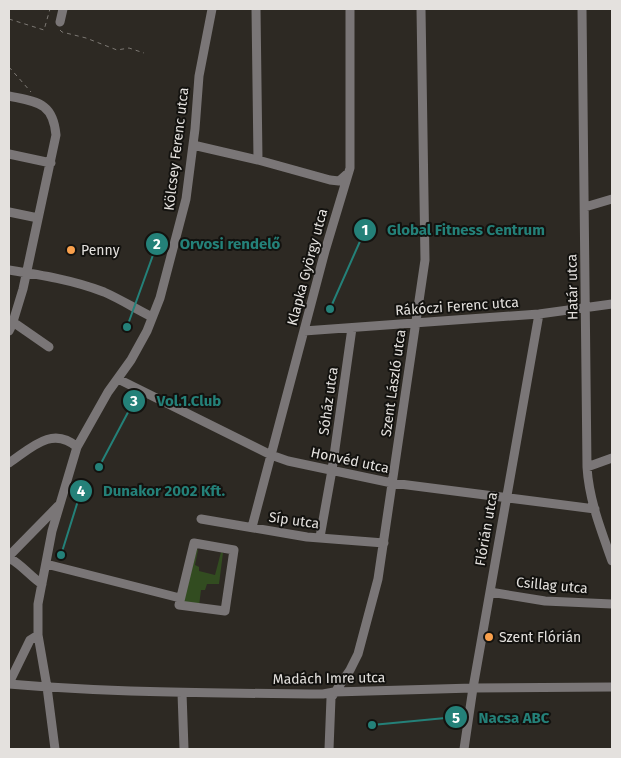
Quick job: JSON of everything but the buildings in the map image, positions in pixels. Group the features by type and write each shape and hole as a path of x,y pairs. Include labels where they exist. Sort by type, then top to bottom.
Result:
{"street":[{"path":"60,22 63,9"},
{"name":"Kölcsey Ferenc utca","path":"55,749 38,635 38,604 52,531 77,447 139,345 160,298 186,199 199,76 212,9"},
{"path":"256,9 258,160"},
{"name":"Klapka György utca","path":"252,527 325,251 348,172 350,9"},
{"name":"Szent László utca","path":"329,749 330,705 334,692 350,670 358,654 374,597 384,543 425,260 421,9"},
{"name":"Határ utca","path":"582,9 587,467 589,487 595,510 612,561"},
{"path":"9,96 41,103 52,115 56,136 26,272 9,331"},
{"path":"193,145 258,160 330,180 339,181 348,172"},
{"path":"9,154 51,163"},
{"path":"585,207 612,199"},
{"path":"9,212 38,218"},
{"path":"9,270 52,277 88,286 152,318"},
{"name":"Rákóczi Ferenc utca","path":"304,331 539,314 612,304"},
{"name":"Flórián utca","path":"464,749 539,314"},
{"path":"13,322 49,347"},
{"name":"Sóház utca","path":"320,537 332,470 352,328"},
{"name":"Honvéd utca","path":"118,379 271,455 288,461 392,483 595,510"},
{"path":"9,463 49,438 64,439 77,447"},
{"path":"587,467 612,458"},
{"path":"42,584 9,558 58,506"},
{"name":"Síp utca","path":"201,519 320,537 384,543"},
{"path":"194,543 234,550 225,612 179,605 177,597 194,543"},
{"path":"46,564 177,597"},
{"name":"Csillag utca","path":"490,592 545,601 612,604"},
{"path":"38,635 30,640 9,683 47,687"},
{"name":"Madách Imre utca","path":"47,687 182,692 323,694 334,692 473,688 612,687"},
{"path":"182,692 184,749"}],"path":[{"path":"9,20 44,30 50,9"},
{"path":"60,22 59,29 62,32 86,38 117,50 129,48 144,52"},
{"path":"9,66 41,103"}],"green space":[{"path":"197,549 195,565 199,567 199,571 215,575 221,552 223,553 219,584 207,584 205,590 201,590 199,606 183,604"}],"place":[{"name":"Penny","path":"71,250"},
{"name":"Global Fitness Centrum","path":"330,309"},
{"name":"Orvosi rendelő","path":"127,327"},
{"name":"Vol.1.Club","path":"99,467"},
{"name":"Dunakor 2002 Kft.","path":"61,555"},
{"name":"Szent Flórián","path":"489,637"},
{"name":"Nacsa ABC","path":"372,725"}]}
